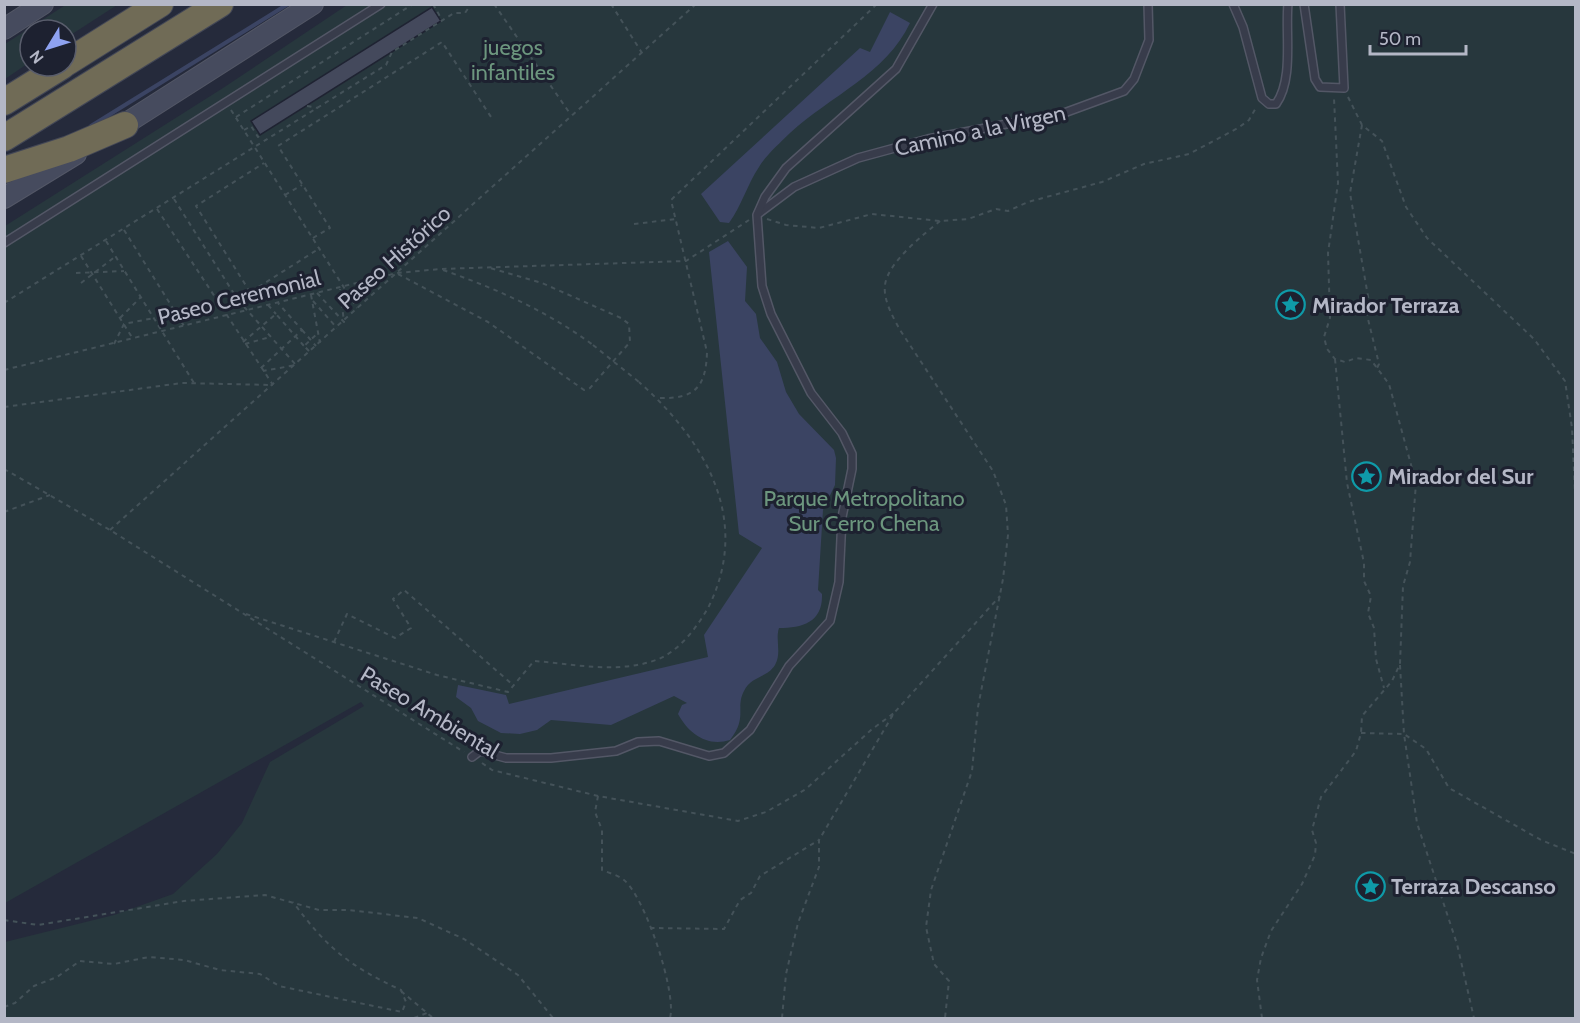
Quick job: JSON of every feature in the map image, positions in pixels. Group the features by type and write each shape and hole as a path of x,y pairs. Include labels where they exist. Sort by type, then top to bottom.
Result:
{"highway":[{"path":"78,50 130,4"},
{"path":"78,55 160,4"},
{"path":"4,138 220,4"},
{"path":"4,102 41,78"},
{"path":"4,170 69,149 124,125"}],"main road":[{"path":"4,29 43,4"},
{"path":"4,198 124,125 313,4"}],"lane":[{"path":"4,243 381,4"},
{"path":"472,757 480,751 506,758 550,758 616,751 638,742 659,741 709,756 724,753 750,730 789,666 830,621 839,582 842,517 852,469 852,454 842,433 811,393 771,314 762,286 757,215 765,197 786,168 896,69 933,4"},
{"name":"Camino a la Virgen","path":"757,215 794,187 858,158 928,139 1064,113 1124,91 1134,79 1149,40 1148,4"},
{"path":"1233,4 1243,27 1262,98 1269,104 1276,104 1280,99 1287,62 1288,4"},
{"path":"1304,4 1315,79 1320,87 1333,89 1344,88 1340,4"}],"path":[{"path":"235,117 413,4"},
{"path":"433,4 442,21"},
{"path":"4,303 318,108 386,64 392,52 454,14 465,14 471,4"},
{"path":"494,4 572,116"},
{"path":"611,4 642,53"},
{"name":"Paseo Histórico","path":"110,530 696,4"},
{"path":"657,398 679,398 693,393 702,382 707,368 707,352 671,200 877,4"},
{"path":"313,238 330,228 278,146 442,42 493,120"},
{"path":"1344,88 1362,125 1382,141 1406,207 1427,238 1534,339 1565,381 1572,428 1575,515"},
{"path":"1333,89 1338,183 1328,253 1330,318 1324,338 1327,349 1335,358 1345,362 1356,358 1371,360 1389,384 1416,483 1410,562 1403,586 1400,664 1404,734 1417,823 1457,944 1474,1018"},
{"path":"686,261 757,215 786,225 819,228 872,214 940,221 968,219 996,209 1008,211 1028,202 1101,182 1144,164 1190,154 1244,124 1262,98"},
{"path":"226,103 358,309"},
{"path":"307,106 318,108"},
{"path":"1362,125 1350,193 1369,302 1367,315 1379,364 1377,368"},
{"path":"244,130 251,126 258,137 260,135"},
{"path":"250,292 196,206 265,162"},
{"path":"285,195 302,185"},
{"path":"173,199 246,311 296,365"},
{"path":"157,209 273,385"},
{"path":"634,224 676,219"},
{"path":"940,221 913,242 892,269 885,285 888,306 900,330 993,471 1006,505 1008,535 1000,596 978,707 972,771 931,890 927,918 926,927 934,964 949,981 945,1018"},
{"path":"124,229 184,326"},
{"path":"106,241 194,383"},
{"path":"238,300 320,248"},
{"path":"81,256 133,339"},
{"path":"81,283 116,256"},
{"name":"Paseo Ceremonial","path":"4,370 397,273 440,269 686,261"},
{"path":"397,273 488,322 584,390 590,388 630,342 629,324 621,318 542,283 488,268"},
{"path":"242,613 437,675 508,692 534,661 620,668 657,660 680,645 702,618 716,591 722,568 724,531 720,491 707,462 686,430 639,382 566,325 527,303 440,269"},
{"path":"76,273 125,271"},
{"path":"342,287 344,322"},
{"path":"317,293 344,322"},
{"path":"311,295 320,343"},
{"path":"120,318 141,297"},
{"path":"312,300 337,328"},
{"path":"278,303 317,346"},
{"path":"268,305 310,352"},
{"path":"324,314 331,308"},
{"path":"244,343 276,314"},
{"path":"124,324 154,318"},
{"path":"114,344 124,324"},
{"path":"262,370 302,330"},
{"path":"304,346 318,333"},
{"path":"244,343 270,337"},
{"path":"1335,358 1347,483 1364,563 1364,581 1371,596 1368,613 1374,628 1376,659 1384,688"},
{"path":"262,370 296,365"},
{"path":"4,407 194,383 273,385"},
{"name":"Paseo Ambiental","path":"4,469 110,530 492,770 598,796 738,822 766,812 806,789 871,730 894,713"},
{"path":"4,512 51,495"},
{"path":"334,642 347,614 394,638 411,628 393,599 404,590 513,685"},
{"path":"650,928 724,929 740,900 751,893 760,876 819,840 894,713 1000,596"},
{"path":"1262,1018 1257,980 1261,958 1271,931 1302,884 1315,855 1316,843 1312,831 1321,797 1356,751 1361,733 1362,716 1400,664"},
{"path":"1361,733 1404,734 1426,749 1449,788 1531,835 1575,854"},
{"path":"598,796 595,812 602,830 602,870 624,880 636,895 669,979 673,1007 670,1018"},
{"path":"782,1018 786,974 798,923 819,867 819,840"},
{"path":"4,920 38,926 183,901 265,895 320,910 348,910 418,918 464,939 518,975 553,1018"},
{"path":"292,902 318,936 360,971 401,990 433,1018"},
{"path":"4,1007 15,1003 33,986 57,977 80,961 114,964 149,957 184,960 220,970 260,974 279,986 354,999 394,1012 402,1012 406,1002 401,990"},
{"path":"414,1018 428,1013"}],"green space":[{"path":"67,4 117,5 78,30 78,18 45,18"},
{"name":"Parque Metropolitano Sur Cerro Chena","path":"347,5 1575,5 1575,1018 5,1018 5,942 114,915 173,894 217,854 242,823 270,762 364,706 361,702 5,903 5,226 223,88"},
{"path":"18,36 18,70 5,79 5,44"}],"water":[{"path":"890,12 910,23 900,41 872,70 806,120 773,149 755,174 729,223 720,222 701,194 860,48 870,52"},
{"path":"728,241 747,267 745,301 756,314 760,338 777,362 786,392 799,414 834,450 836,458 835,485 823,510 818,590 822,594 819,611 810,622 803,625 779,628 775,665 751,682 744,691 739,725 730,740 714,742 693,733 678,714 682,705 687,703 674,696 611,725 551,720 537,730 520,734 501,733 478,721 471,708 456,697 458,685 506,695 509,704 708,657 704,635 762,548 739,534 709,252"}],"building":[{"path":"432,7 441,21 260,135 251,121"}],"waterway":[{"path":"91,126 288,4"}],"place":[{"name":"Mirador Terraza","path":"1291,305"},
{"name":"Mirador del Sur","path":"1367,476"},
{"name":"Terraza Descanso","path":"1370,886"}],"park label":[{"name":"juegos infantiles","path":"513,60"}]}
